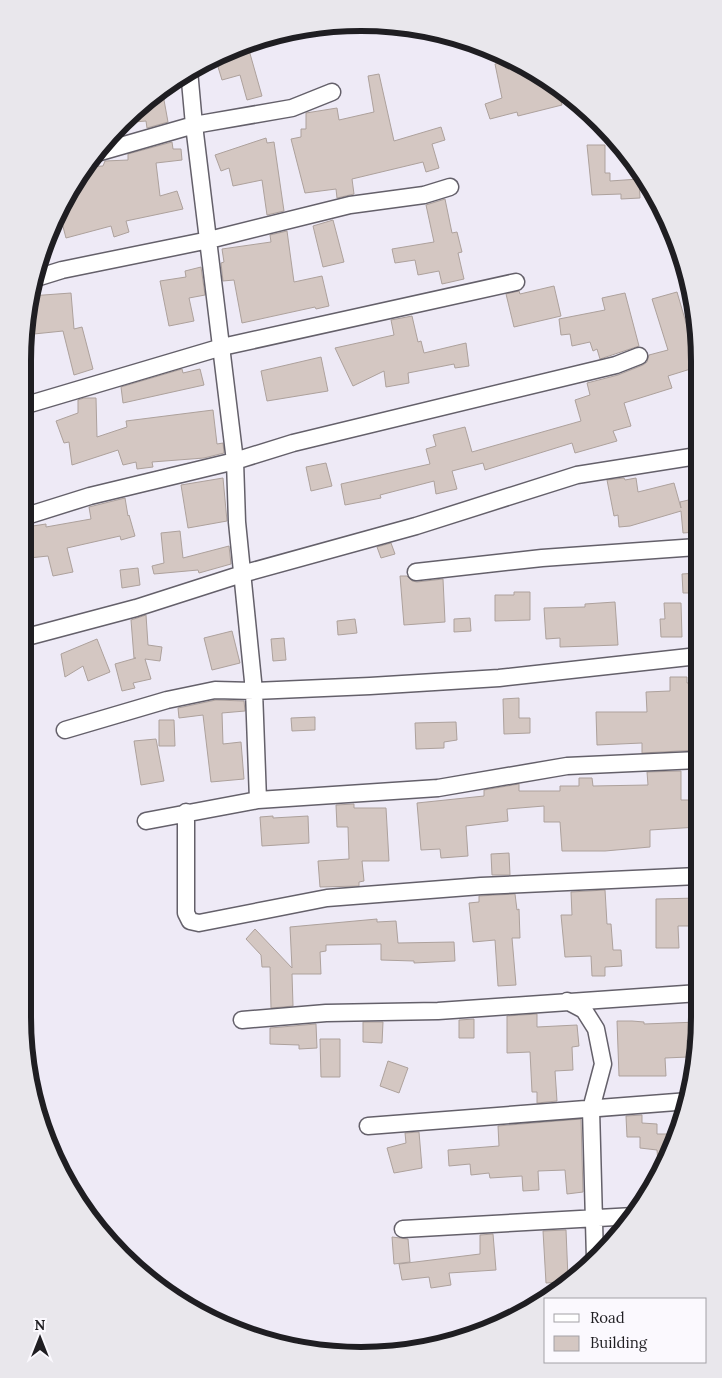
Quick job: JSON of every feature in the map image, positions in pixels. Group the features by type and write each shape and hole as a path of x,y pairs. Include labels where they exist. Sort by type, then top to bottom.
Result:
{"street":[{"path":"190,79 235,461 237,522 254,691 258,800"},
{"path":"108,150 194,125 292,108 332,92"},
{"path":"42,276 62,270 209,240 350,204 424,195 450,186"},
{"path":"31,404 222,347 516,282"},
{"path":"31,514 90,496 235,461 329,434 616,365 639,356"},
{"path":"31,636 136,608 242,574 416,526 577,475 691,457"},
{"path":"416,572 542,558 691,547"},
{"path":"65,730 167,700 215,690 254,691 499,678 691,657"},
{"path":"146,821 258,800 438,788 566,766 691,760"},
{"path":"186,812 186,913 190,921 199,923 327,898 481,886 691,876"},
{"path":"242,1020 326,1013 438,1011 691,993"},
{"path":"566,1001 584,1010 598,1036 603,1064 591,1109 596,1248"},
{"path":"368,1126 456,1117 680,1102"},
{"path":"403,1229 624,1217"}],"building":[{"path":"249,51 262,96 247,100 240,75 222,80 217,64"},
{"path":"502,63 526,75 560,98 562,105 518,116 517,112 490,119 485,104 502,98 495,64"},
{"path":"379,74 394,141 441,127 445,140 432,144 439,168 426,172 423,162 352,179 354,194 337,198 336,189 305,193 291,139 301,137 301,129 306,129 306,113 337,108 339,120 374,112 368,76"},
{"path":"163,97 168,122 147,128 146,121 134,122"},
{"path":"266,138 267,143 274,142 284,211 267,215 262,180 233,186 229,168 221,171 215,155"},
{"path":"172,142 173,149 181,149 182,160 156,163 160,196 177,191 183,209 126,221 129,232 114,237 111,226 66,238 62,222 75,196 95,166 103,166 105,161 128,160 128,154"},
{"path":"587,145 605,145 605,173 610,173 610,181 636,179 639,184 640,198 621,199 621,194 592,195"},
{"path":"445,199 452,233 457,232 462,252 458,253 464,279 442,284 439,271 418,275 415,260 395,263 392,249 434,242 426,205"},
{"path":"333,220 344,262 323,267 313,226"},
{"path":"287,231 294,282 322,276 329,306 316,309 315,307 242,323 234,280 223,281 221,263 224,262 222,249 271,242 270,235"},
{"path":"201,267 205,295 189,298 194,321 169,326 160,281 186,277 185,271"},
{"path":"554,286 561,316 514,327 506,294 519,291 520,294"},
{"path":"677,292 690,335 691,369 668,376 672,388 624,403 631,426 613,431 617,441 575,453 572,443 485,470 483,463 452,471 457,489 436,494 434,481 380,495 381,498 345,505 341,484 430,464 426,449 436,446 433,435 465,427 472,452 581,421 575,400 590,395 587,383 618,375 643,365 647,362 649,355 668,350 652,299"},
{"path":"71,293 74,329 82,327 93,369 74,375 63,331 32,334 38,295"},
{"path":"625,293 639,346 600,359 597,349 593,351 590,342 572,346 570,334 561,335 559,319 605,310 602,298"},
{"path":"412,316 418,342 421,341 424,353 466,343 469,366 455,368 454,364 408,373 409,383 386,387 384,371 353,386 335,348 394,335 391,320"},
{"path":"321,357 328,391 267,401 261,371"},
{"path":"182,369 183,373 200,369 204,385 123,403 121,387"},
{"path":"96,398 97,437 127,427 126,421 213,410 217,444 223,443 224,453 204,458 152,462 153,467 137,469 136,462 123,465 118,450 72,465 69,442 64,443 56,421 78,413 78,400"},
{"path":"326,463 332,486 311,491 306,467"},
{"path":"223,478 227,521 188,528 181,485"},
{"path":"636,478 638,492 674,483 681,508 680,502 691,499 691,532 683,533 681,511 630,526 619,527 618,515 614,516 607,480"},
{"path":"125,498 128,516 135,536 121,540 120,536 67,548 73,572 53,576 48,556 31,558 31,526 46,524 46,527 91,519 89,507"},
{"path":"180,531 183,558 229,546 231,564 199,573 198,570 154,574 152,566 164,563 161,533"},
{"path":"391,543 395,554 381,558 377,547"},
{"path":"138,568 140,585 122,588 120,570"},
{"path":"691,573 691,593 683,593 682,574"},
{"path":"400,576 407,576 412,581 417,582 443,579 445,622 404,625"},
{"path":"514,592 530,592 530,620 495,621 495,595 514,595"},
{"path":"615,602 618,645 560,647 560,638 546,639 544,608 585,607 585,604"},
{"path":"664,603 681,603 682,637 661,637 660,619 665,619"},
{"path":"146,615 148,645 162,647 160,661 145,659 151,679 133,683 135,688 122,691 115,664 136,658 134,658 131,620"},
{"path":"470,618 471,631 454,632 454,619"},
{"path":"355,619 357,633 338,635 337,621"},
{"path":"232,631 240,663 212,670 204,638"},
{"path":"284,638 286,660 273,661 271,639"},
{"path":"97,639 110,672 88,681 83,666 65,677 61,654"},
{"path":"670,677 687,677 687,683 691,683 691,750 642,753 642,743 597,745 596,712 647,712 646,692 670,691"},
{"path":"519,698 519,718 530,718 530,733 504,734 503,699"},
{"path":"216,700 244,701 245,711 222,713 223,744 241,742 244,779 211,782 203,715 179,718 178,708"},
{"path":"315,717 315,730 292,731 291,718"},
{"path":"159,720 174,720 175,746 159,746"},
{"path":"456,722 457,740 444,742 444,748 416,749 415,723"},
{"path":"156,739 164,781 141,785 134,741"},
{"path":"681,771 681,800 691,800 691,827 650,830 650,847 605,851 562,851 560,822 544,822 544,806 507,809 508,821 466,826 468,856 441,858 440,849 421,850 417,803 484,796 484,790 519,784 519,791 560,791 560,786 579,786 579,778 592,778 593,786 648,785 647,772"},
{"path":"354,804 354,808 386,808 389,861 362,861 364,881 359,882 359,886 320,887 318,861 349,859 348,827 337,827 336,805"},
{"path":"273,816 273,818 308,816 309,843 262,846 260,817"},
{"path":"509,853 510,875 492,875 491,854"},
{"path":"605,890 607,924 611,924 613,950 621,950 622,966 605,967 605,976 592,976 591,956 565,957 561,915 572,915 571,892"},
{"path":"515,894 517,910 519,909 520,938 512,938 516,985 498,986 495,940 473,942 469,903 479,902 479,896"},
{"path":"691,898 691,926 678,926 679,948 656,948 656,899"},
{"path":"377,919 377,922 396,921 398,943 454,942 455,961 414,963 414,961 381,960 381,944 326,945 326,951 320,952 321,974 292,974 293,1006 271,1008 270,967 262,967 261,955 246,939 255,929 292,968 290,927"},
{"path":"537,1014 537,1027 577,1025 579,1046 572,1047 573,1070 555,1071 557,1101 537,1103 537,1092 532,1092 530,1052 507,1053 507,1016"},
{"path":"474,1019 474,1038 459,1038 459,1020"},
{"path":"617,1021 644,1022 644,1024 691,1022 690,1040 687,1040 688,1057 665,1058 666,1076 619,1076"},
{"path":"363,1022 383,1022 382,1043 363,1042"},
{"path":"316,1024 317,1048 299,1049 299,1045 270,1044 270,1028"},
{"path":"320,1039 340,1039 340,1077 321,1077"},
{"path":"388,1061 408,1068 399,1093 380,1086"},
{"path":"642,1115 642,1123 657,1124 657,1134 669,1134 658,1161 657,1150 640,1148 640,1137 627,1137 626,1116"},
{"path":"581,1119 583,1192 567,1194 565,1170 538,1171 539,1190 523,1191 522,1176 490,1178 489,1173 471,1175 470,1164 449,1166 448,1150 499,1146 498,1126"},
{"path":"419,1132 422,1168 394,1173 387,1148 406,1143 405,1133"},
{"path":"566,1230 568,1274 557,1282 546,1283 543,1231"},
{"path":"493,1234 496,1270 449,1273 451,1285 431,1288 429,1277 402,1280 399,1264 480,1254 480,1235"},
{"path":"392,1237 408,1239 410,1262 394,1264"}]}
